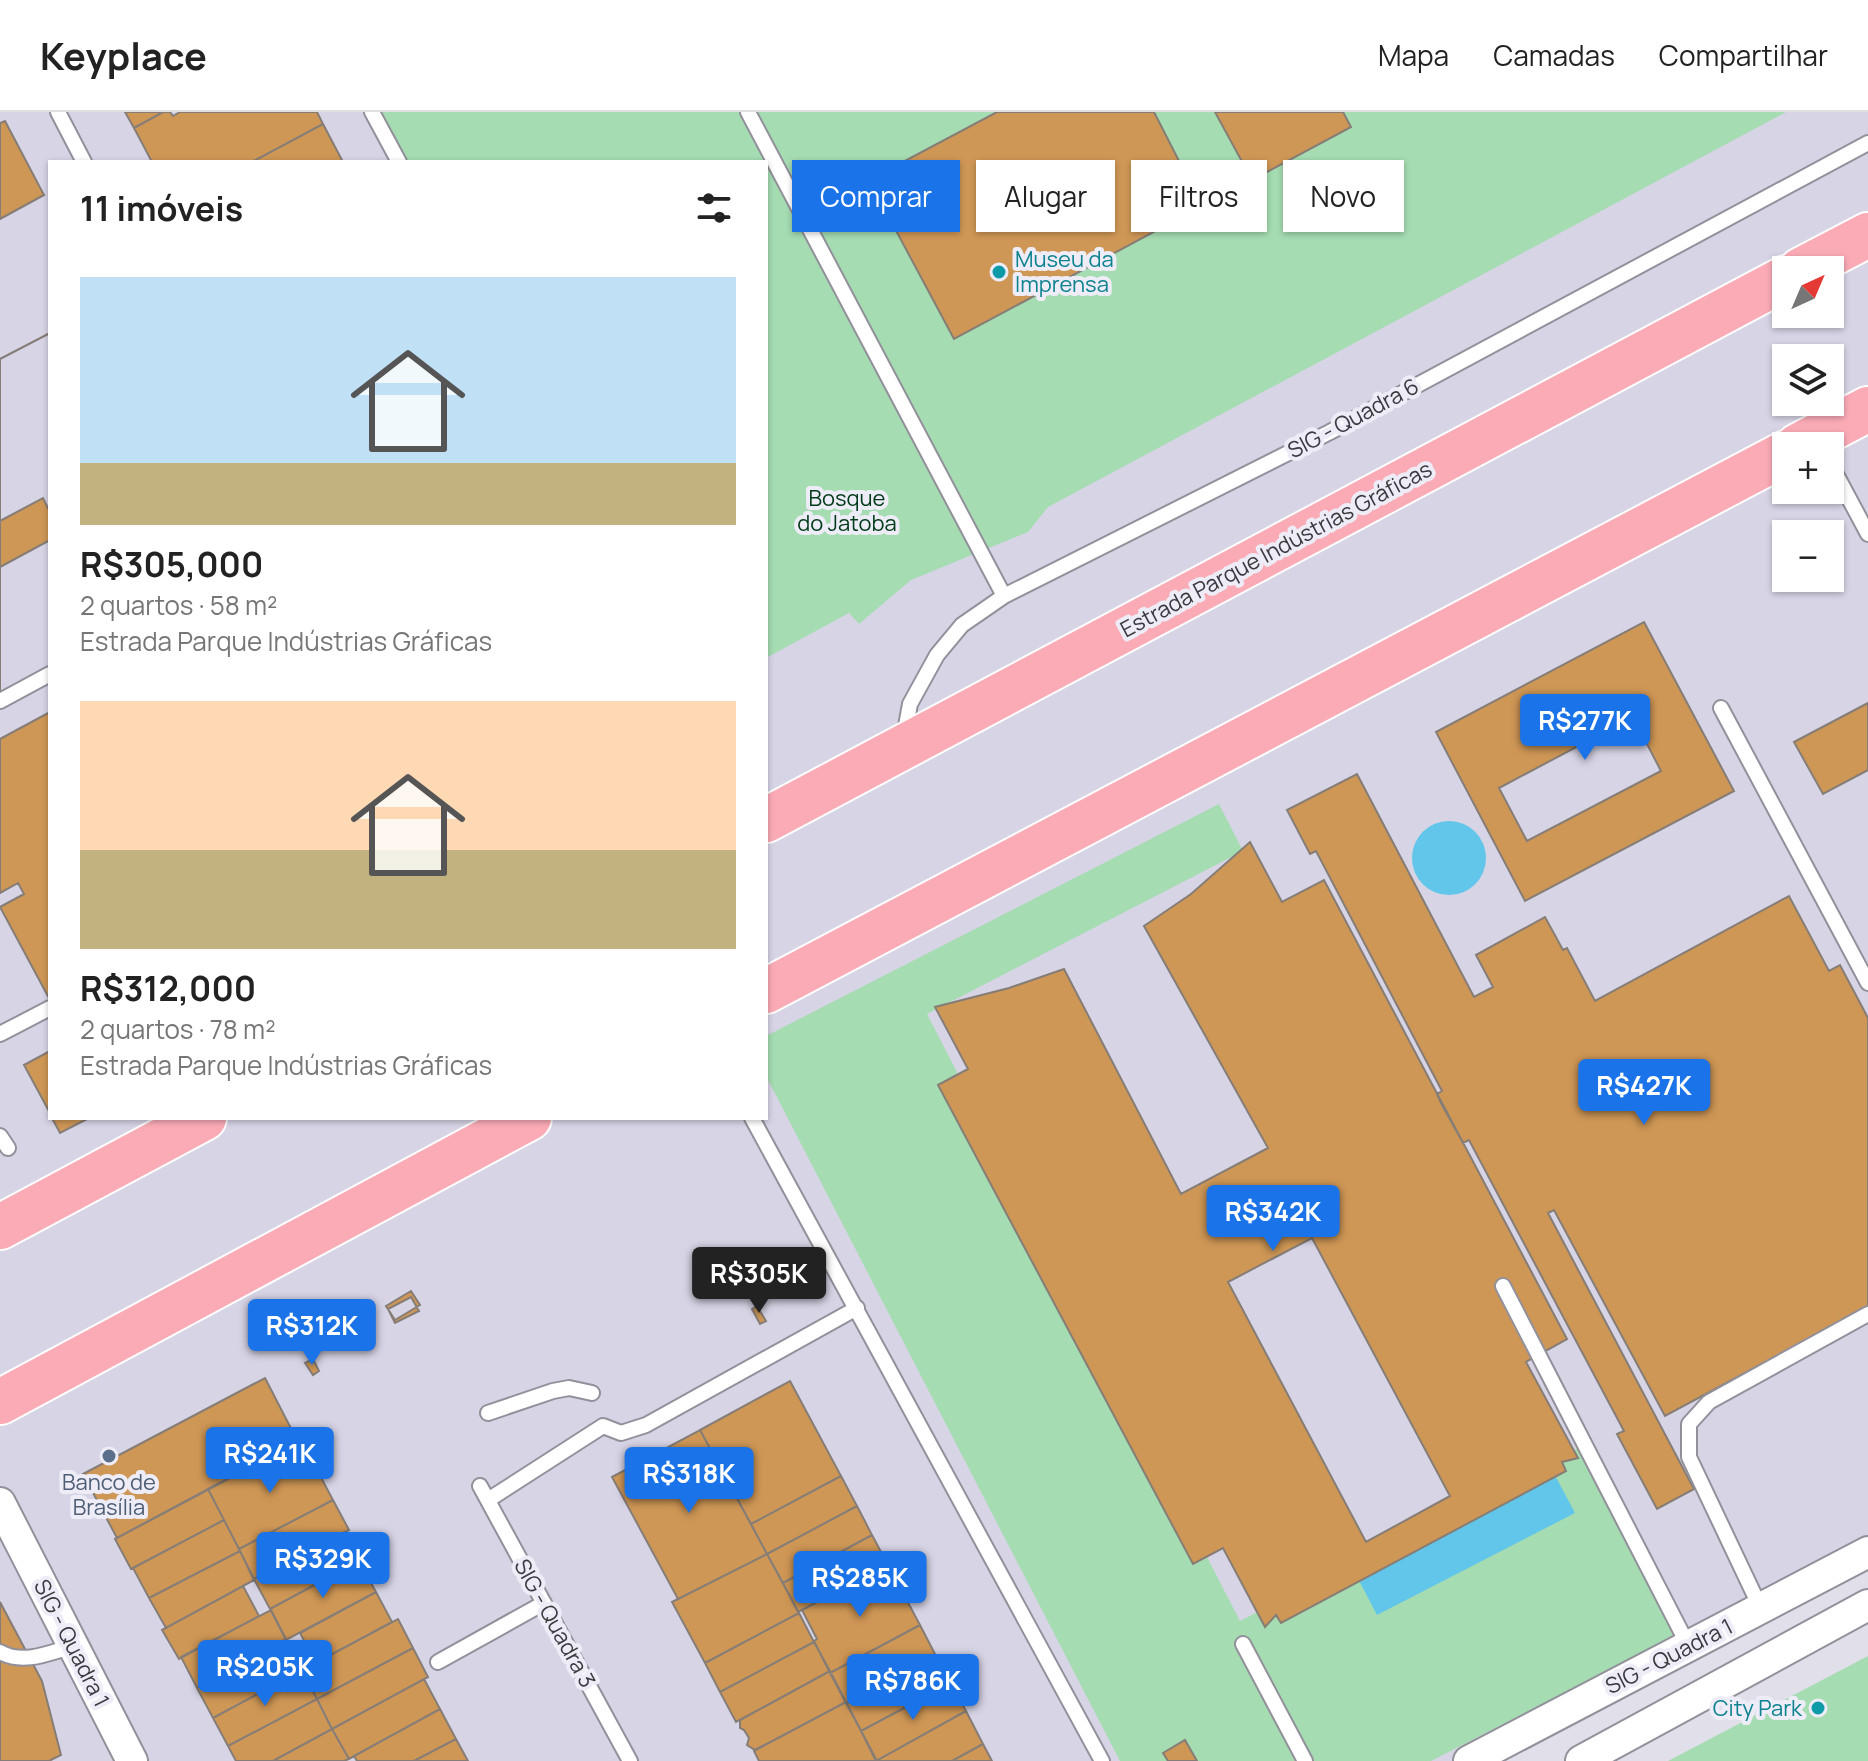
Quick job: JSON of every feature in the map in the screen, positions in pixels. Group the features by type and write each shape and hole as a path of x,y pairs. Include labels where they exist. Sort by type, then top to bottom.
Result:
{"main road":[{"path":"1828,256 1868,235"},
{"name":"Estrada Parque Indústrias Gráficas","path":"768,819 1772,285"},
{"path":"1835,432 1868,409"},
{"path":"768,990 1772,469"},
{"path":"0,1227 200,1120"},
{"path":"0,1402 525,1120"}],"street":[{"name":"SIG - Quadra 1","path":"4,1517 132,1761"},
{"name":"SIG - Quadra 1","path":"1469,1761 1868,1552"},
{"path":"1581,1761 1868,1605"}],"lane":[{"path":"58,112 83,160"},
{"path":"372,112 398,160"},
{"path":"748,112 1004,596"},
{"name":"SIG - Quadra 6","path":"902,748 910,704 937,655 962,625 1004,596 1330,432 1868,143"},
{"path":"1844,499 1868,534"},
{"path":"0,701 48,675"},
{"path":"1721,708 1868,983"},
{"path":"0,1034 48,1009"},
{"path":"753,1120 1102,1761"},
{"path":"1503,1286 1688,1645"},
{"path":"488,1500 603,1426 621,1433 646,1425 857,1308"},
{"path":"1761,1610 1689,1457 1689,1424 1709,1402 1868,1314"},
{"path":"488,1413 553,1391 569,1388 592,1393"},
{"name":"SIG - Quadra 3","path":"480,1486 630,1761"},
{"path":"438,1662 544,1603"},
{"path":"1243,1644 1305,1761"},
{"path":"0,1652 10,1658 36,1657 73,1646"}],"shaded area":[{"path":"0,112 1868,112 1868,1545 1459,1761 0,1761"}],"green space":[{"name":"Bosque do Jatoba","path":"365,112 1786,112 1048,507 1028,532 911,580 859,624 849,613 768,657 768,160 391,160"},
{"path":"1219,804 1243,851 927,1014 1240,1621 1578,1448 1675,1636 1431,1761 1120,1761 768,1080 768,1035"},
{"name":"City Park","path":"1868,1656 1868,1761 1668,1761"}],"water":[{"path":"1449,821 1463,824 1475,832 1483,844 1486,858 1483,872 1475,884 1463,892 1449,895 1435,892 1423,884 1415,872 1412,858 1415,844 1423,832 1435,824"},
{"path":"1550,1466 1575,1513 1377,1615 1353,1569"}],"building":[{"path":"125,112 163,112 134,128"},
{"path":"163,112 170,112 173,116 180,112 317,112 323,124 256,160 151,160 134,128"},
{"path":"997,112 1154,112 1179,160 1131,160 1131,232 1154,232 954,339 897,232 960,232 960,160 907,160"},
{"path":"1215,112 1343,112 1351,127 1289,160 1283,160 1283,163 1267,172 1267,160 1241,160"},
{"path":"5,121 44,195 0,219 0,123"},
{"path":"323,124 342,160 256,160"},
{"path":"48,334 48,508 43,498 0,521 0,359"},
{"path":"48,334 48,680 0,702 0,359"},
{"path":"48,541 48,680 0,702 0,567"},
{"path":"1644,622 1734,791 1525,901 1436,732","holes":["1633,717 1661,771 1527,841 1499,788"]},
{"path":"1868,703 1868,770 1823,794 1794,742"},
{"path":"48,713 48,996 0,907 24,894 18,883 0,893 0,739"},
{"path":"1357,774 1474,997 1493,987 1476,955 1545,917 1563,950 1567,948 1595,1001 1789,896 1829,971 1840,965 1868,1018 1868,1307 1665,1416 1554,1210 1548,1213 1694,1489 1657,1509 1617,1434 1624,1431 1469,1140 1463,1143 1441,1103 1437,1094 1442,1091 1316,851 1310,854 1287,810"},
{"path":"1250,842 1282,902 1324,880 1567,1339 1526,1362 1578,1458 1562,1462 1566,1471 1281,1623 1276,1615 1265,1627 1223,1548 1193,1564 938,1085 968,1069 935,1007 1009,988 1064,969 1181,1194 1268,1148 1144,926 1191,894","holes":["1312,1238 1450,1496 1366,1542 1228,1282"]},
{"path":"48,1052 48,1109 24,1065"},
{"path":"53,1120 85,1120 60,1133"},
{"path":"411,1291 420,1305 395,1320 386,1306"},
{"path":"411,1297 419,1311 395,1323 388,1309"},
{"path":"757,1306 766,1321 760,1324 752,1309"},
{"path":"313,1359 319,1371 313,1375 305,1363"},
{"path":"265,1378 298,1442 117,1538 83,1474"},
{"path":"790,1381 841,1476 751,1524 700,1430"},
{"path":"700,1430 767,1554 678,1599 612,1477"},
{"path":"301,1440 333,1500 239,1549 208,1489"},
{"path":"841,1476 857,1506 767,1554 751,1524"},
{"path":"208,1489 224,1520 131,1569 115,1539"},
{"path":"333,1500 349,1530 254,1579 239,1549"},
{"path":"857,1506 872,1535 783,1583 767,1554"},
{"path":"224,1520 240,1551 149,1598 133,1568"},
{"path":"344,1532 359,1561 270,1609 254,1579"},
{"path":"872,1535 888,1565 798,1612 783,1583"},
{"path":"240,1551 254,1580 166,1628 149,1598"},
{"path":"767,1554 799,1613 705,1663 672,1602"},
{"path":"359,1561 376,1592 286,1640 270,1609"},
{"path":"888,1565 920,1625 830,1673 802,1610"},
{"path":"243,1586 259,1616 179,1659 162,1630"},
{"path":"376,1592 392,1622 316,1663 300,1633"},
{"path":"0,1602 42,1681 61,1755 49,1761 0,1761"},
{"path":"271,1610 286,1639 197,1688 181,1657"},
{"path":"799,1613 814,1642 720,1692 705,1663"},
{"path":"398,1619 413,1648 317,1699 302,1670"},
{"path":"920,1625 936,1656 846,1703 830,1673"},
{"path":"286,1639 302,1670 213,1718 197,1688"},
{"path":"814,1642 830,1671 736,1722 720,1692"},
{"path":"413,1648 428,1677 332,1729 317,1699"},
{"path":"936,1656 951,1683 861,1731 846,1703"},
{"path":"302,1670 317,1699 228,1746 213,1718"},
{"path":"830,1671 846,1702 755,1750 747,1745 749,1738 740,1728 740,1720"},
{"path":"424,1679 440,1709 349,1759 332,1729"},
{"path":"951,1683 966,1711 876,1761 861,1731"},
{"path":"317,1699 332,1729 273,1761 236,1761 228,1746"},
{"path":"846,1702 877,1761 759,1761 754,1751"},
{"path":"440,1709 456,1739 414,1761 357,1761 354,1756"},
{"path":"966,1711 983,1744 952,1761 876,1761"},
{"path":"332,1729 349,1759 273,1761"},
{"path":"456,1739 468,1761 414,1761"},
{"path":"1185,1740 1197,1761 1168,1761 1163,1753"},
{"path":"983,1744 992,1761 952,1761"}],"place":[{"name":"Museu da Imprensa","path":"999,272"},
{"name":"Banco de Brasília","path":"109,1456"},
{"name":"City Park","path":"1818,1708"}]}
